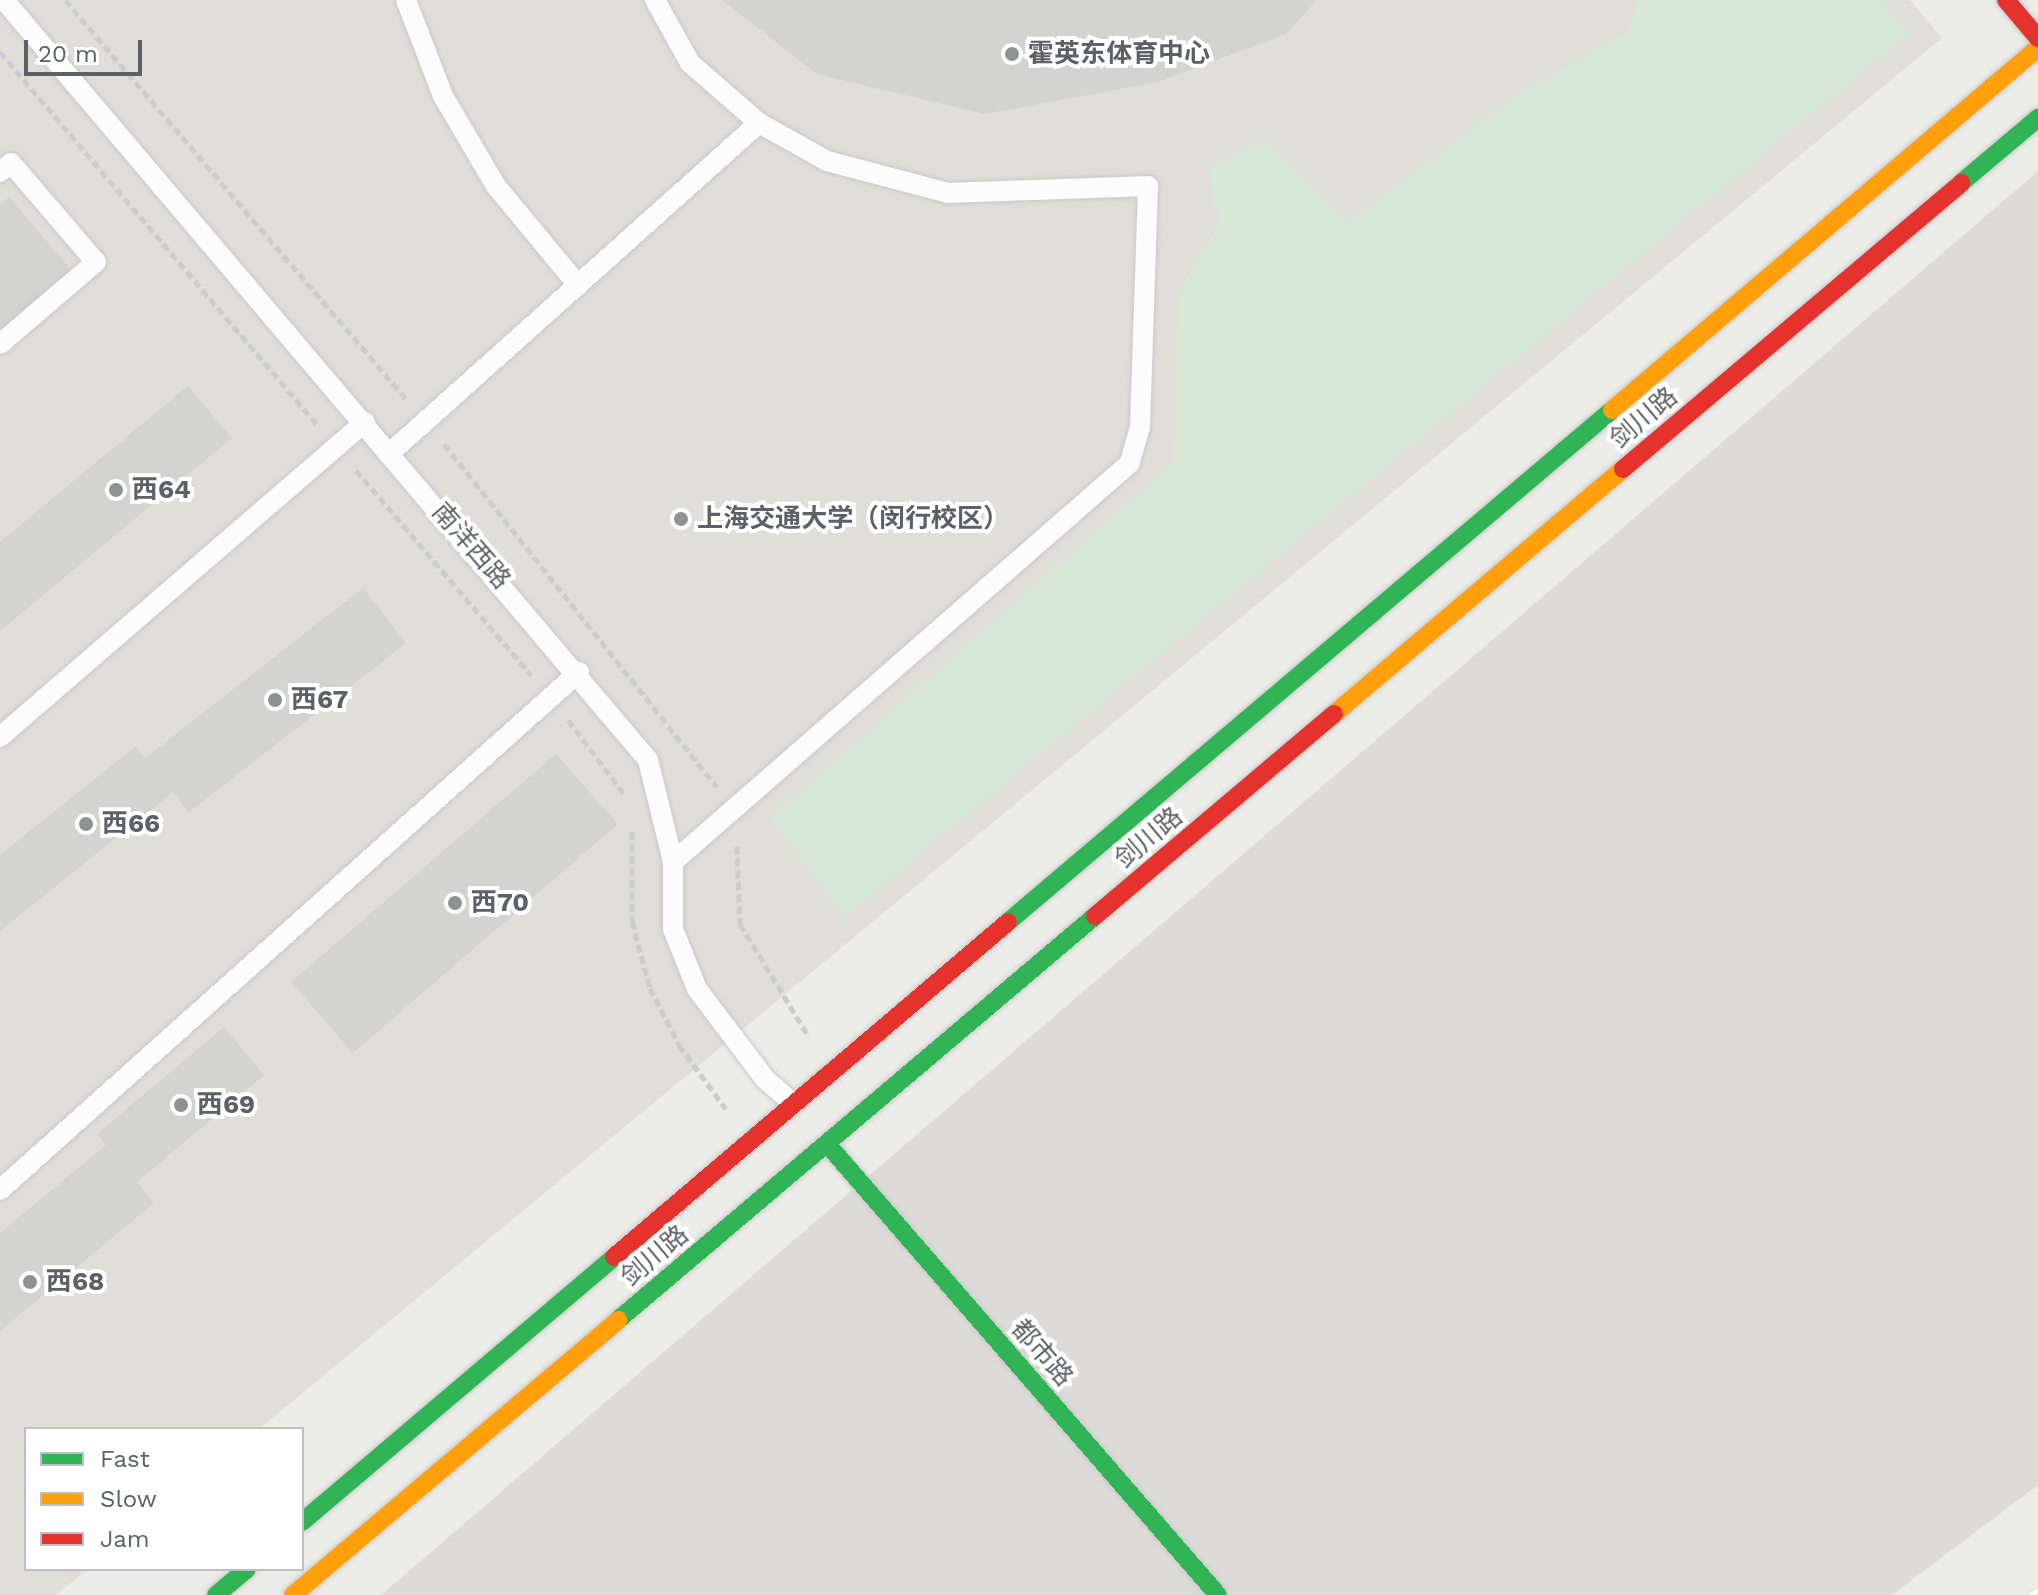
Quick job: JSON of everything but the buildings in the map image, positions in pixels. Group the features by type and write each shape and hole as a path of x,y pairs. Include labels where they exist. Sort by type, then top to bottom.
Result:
{"main road":[{"path":"2006,0 2038,38"},
{"name":"剑川路","path":"304,1520 2038,48"},
{"name":"剑川路","path":"293,1595 2038,118"},
{"name":"南洋西路","path":"794,1104 828,1145"},
{"name":"都市路","path":"828,1145 1218,1595"},
{"path":"216,1595 245,1571"}],"lane":[{"name":"南洋西路","path":"4,0 579,672 648,760 673,862 673,929 697,989 765,1079 794,1104"},
{"path":"406,0 443,96 496,186 578,285"},
{"path":"655,0 690,63 759,123 827,161 948,193 1148,186 1140,427 1130,463 673,862"},
{"path":"391,452 759,123"},
{"path":"0,344 96,262 4,162"},
{"path":"0,737 365,422"},
{"path":"0,1190 579,672"}],"path":[{"path":"0,52 550,698 629,800"},
{"path":"630,815 632,921 650,988 679,1045 726,1110"}],"shaded area":[{"name":"上海交通大学（闵行校区）","path":"0,0 1910,0 1942,38 261,1427 24,1427 24,1571 86,1571 56,1595 0,1595"},
{"path":"2038,171 2038,1485 1892,1595 381,1595"}],"green space":[{"path":"1638,0 1881,0 1909,33 844,917 770,818 1175,461 1177,295 1219,224 1208,168 1265,139 1347,223 1519,93 1628,32"}],"railway":[{"path":"2031,1595 2038,1590"}],"traffic: fast":[{"path":"1961,183 2038,118"},
{"path":"1008,922 1612,410"},
{"path":"618,1320 1095,916"},
{"path":"828,1145 1218,1595"},
{"path":"304,1520 614,1257"},
{"path":"216,1595 245,1571"}],"traffic: slow":[{"path":"1612,410 2038,48"},
{"path":"1334,714 1623,469"},
{"path":"293,1595 618,1320"}],"traffic: jam":[{"path":"2006,0 2038,38"},
{"path":"1623,469 1961,183"},
{"path":"1095,916 1334,714"},
{"path":"614,1257 1008,922"}],"place":[{"name":"霍英东体育中心","path":"1012,54"},
{"name":"西64","path":"116,490"},
{"name":"上海交通大学（闵行校区）","path":"681,519"},
{"name":"西67","path":"275,700"},
{"name":"西66","path":"86,824"},
{"name":"西70","path":"455,903"},
{"name":"西69","path":"181,1105"},
{"name":"西68","path":"30,1282"}]}
